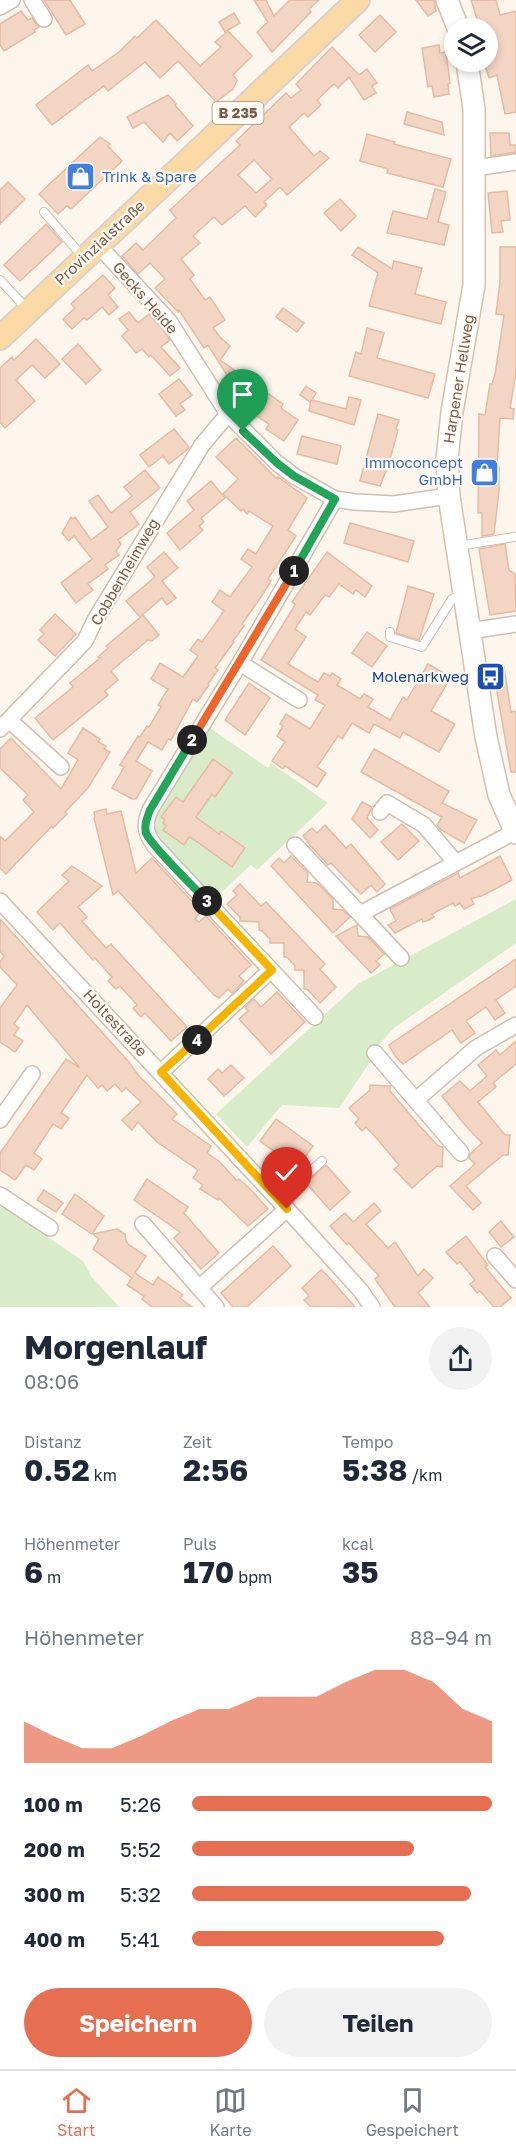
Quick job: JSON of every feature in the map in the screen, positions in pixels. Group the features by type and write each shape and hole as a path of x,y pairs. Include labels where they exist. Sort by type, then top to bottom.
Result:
{"main road":[{"name":"Provinzialstraße","path":"0,338 358,0"}],"street":[{"path":"0,7 12,0"},
{"path":"32,0 44,19"},
{"path":"447,0 454,18"},
{"name":"Harpener Hellweg","path":"468,72 474,109 474,285 452,412 447,459 448,496 486,736 499,795 516,832"},
{"path":"474,168 516,162"},
{"name":"Gecks Heide","path":"90,251 169,321 228,414 277,463 294,476 335,499 394,504 448,496"},
{"name":"Cobbenheimweg","path":"61,767 5,724 86,641 95,620 189,465 202,445 228,414"},
{"path":"315,1017 147,834 145,822 335,499"},
{"path":"469,631 516,624"},
{"path":"240,663 299,700"},
{"path":"380,812 387,803 424,825 456,863"},
{"path":"360,914 516,832"},
{"path":"295,845 401,958"},
{"name":"Holtestraße","path":"0,901 161,1072 361,1291 372,1307"},
{"path":"161,1072 272,970"},
{"path":"417,1099 476,1048 516,1025"},
{"path":"375,1053 417,1099 461,1153"},
{"path":"0,1120 32,1074"},
{"path":"0,1195 50,1228"},
{"path":"200,1287 285,1208"},
{"path":"143,1224 216,1307"},
{"path":"495,1256 515,1278"}],"lane":[{"path":"44,212 90,251"},
{"path":"0,280 29,311"},
{"path":"456,546 514,537"},
{"path":"390,632 390,637 394,639 422,647 452,599 464,594"},
{"path":"285,1208 302,1180 322,1161"}],"green space":[{"path":"210,728 268,768 271,763 328,803 257,870 251,865 214,899 151,833 149,822"},
{"path":"516,899 516,943 394,1028 372,1052 374,1056 339,1108 282,1105 247,1147 216,1114 358,984"},
{"path":"0,1204 83,1261 91,1276 119,1307 0,1307"}],"building":[{"path":"44,0 70,0 85,24 66,35"},
{"path":"254,0 266,0 274,16 290,0 319,0 309,9 311,12 272,52 257,32 268,22"},
{"path":"416,0 434,0 436,11 428,16"},
{"path":"471,0 496,0 500,15 516,11 516,112 505,114 497,75 489,78 487,72 498,72 498,18 477,18"},
{"path":"21,11 28,20 32,18 39,27 34,30 35,32 4,51 0,45 0,24"},
{"path":"234,13 240,23 225,32 219,22"},
{"path":"380,15 396,32 375,52 359,35"},
{"path":"156,20 200,66 221,47 215,42 228,31 252,56 233,75 237,80 233,89 216,102 178,61 160,78 145,62 108,91 104,86 52,125 36,105 88,65 92,71 119,52"},
{"path":"439,45 440,53 444,52 444,72 449,72 449,94 434,97 432,86 428,87 422,48"},
{"path":"332,47 359,75 367,69 377,83 372,86 376,93 364,100 349,77 338,88 334,84 317,100 321,105 308,117 304,113 289,127 314,156 320,151 329,158 287,195 280,187 264,202 267,205 255,217 245,206 222,225 214,217 193,236 200,243 181,259 194,275 190,279 205,300 210,297 225,320 213,328 230,346 220,360 259,387 242,399 208,345 204,348 179,310 178,312 155,288 165,279 150,263 138,274 122,256 136,243 143,250 176,218 170,210 240,145 236,141 286,93 291,98 301,90 296,84","holes":["254,160 272,179 256,193 238,175"]},
{"path":"168,95 193,126 177,141 170,133 163,142 144,122 133,128 127,117"},
{"path":"407,112 442,122 444,135 404,124"},
{"path":"490,133 509,133 510,145 516,145 516,152 491,156"},
{"path":"367,134 395,142 394,144 451,159 443,187 387,173 388,169 360,161"},
{"name":"Trink & Spare","path":"100,137 110,144 108,146 122,161 71,209 67,206 58,214 39,194"},
{"path":"8,182 25,199 0,224 0,190"},
{"path":"435,189 446,192 438,222 449,225 444,245 387,233 393,211 427,219"},
{"path":"507,191 510,220 501,221 503,232 492,233 488,193"},
{"path":"340,199 356,216 341,231 324,213"},
{"path":"46,224 62,242 20,281 4,265"},
{"path":"358,247 392,269 394,261 422,268 415,294 446,302 441,324 369,306 378,273 352,255"},
{"path":"500,247 516,247 516,373 510,408 514,409 513,419 500,418 497,467 499,467 499,491 494,534 482,536 482,513 478,513 479,414 485,415 490,384 495,374 504,315 496,314 500,282"},
{"path":"103,275 115,288 108,295 118,307 109,315 102,307 72,329 63,319 75,308 71,304"},
{"path":"283,308 304,323 297,332 276,317"},
{"path":"129,312 138,323 149,314 170,340 161,347 180,368 170,376 151,355 149,357 142,349 136,353 122,336 128,330 119,319"},
{"path":"367,328 384,333 377,358 435,374 428,398 349,376 356,352 361,354"},
{"path":"36,339 60,364 45,378 32,365 16,380 35,401 5,428 0,422 0,368 12,357 14,360"},
{"path":"78,344 101,370 86,384 62,359"},
{"path":"179,379 192,395 180,404 185,410 176,416 159,394"},
{"path":"306,386 316,393 312,400 346,409 349,397 361,400 354,425 309,411 311,400 310,402 300,395"},
{"path":"266,392 283,404 281,408 298,420 284,441 266,429 269,424 252,413"},
{"path":"378,414 399,420 389,463 380,486 360,481"},
{"path":"174,429 189,447 188,449 169,464 163,456 149,467 140,455"},
{"path":"302,436 341,446 337,464 297,454"},
{"path":"236,438 277,479 278,477 307,498 288,530 296,536 268,579 271,581 242,624 244,626 215,668 218,670 209,685 197,702 193,699 171,740 168,739 162,750 148,742 136,761 152,771 136,799 132,799 112,788 124,767 120,765 138,736 140,737 147,726 149,727 168,689 151,679 160,663 183,677 198,656 190,650 198,639 202,642 224,611 212,602 220,590 230,597 252,567 241,559 248,549 256,554 273,526 249,511 247,514 243,509 241,511 223,494 238,479 216,457"},
{"path":"145,470 160,488 130,512 139,524 118,540 121,544 116,551 119,555 105,565 108,569 88,584 93,590 76,603 61,583 92,559 74,536 69,541 62,533 71,517 72,519 75,517 91,540 108,527 89,501 98,495 111,513 132,496 124,487"},
{"path":"211,481 225,498 201,518 204,522 199,526 203,530 180,550 167,533 194,510 187,501"},
{"path":"350,523 414,541 408,562 344,543"},
{"path":"505,544 509,570 515,574 516,611 490,615 479,549"},
{"path":"164,552 178,568 162,581 176,598 167,605 162,598 140,617 126,601 155,577 147,567"},
{"path":"327,552 372,586 365,597 356,590 353,594 339,584 329,597 325,595 310,615 306,612 295,629 306,637 288,664 318,682 324,673 330,676 332,673 341,679 337,685 360,699 364,694 373,699 368,707 390,720 403,697 407,700 428,664 451,677 431,711 455,724 439,752 403,732 400,738 374,724 369,733 352,723 342,739 338,736 317,767 326,773 317,787 285,766 283,769 272,761 285,742 277,736 286,714 310,729 325,705 315,700 318,695 261,660 292,610 295,604 292,602"},
{"path":"408,586 434,594 419,640 396,633"},
{"path":"55,614 76,634 55,656 38,640 44,634 40,630"},
{"path":"143,615 159,635 152,641 148,640 111,671 118,680 105,691 108,695 53,740 35,718 73,687 70,683 100,658 98,657 108,648 106,646"},
{"path":"367,632 387,646 372,667 352,653"},
{"path":"504,667 511,712 516,711 516,772 511,772 493,669"},
{"path":"249,683 270,698 245,735 225,720"},
{"path":"83,728 100,739 98,742 106,746 104,749 110,752 88,788 65,812 67,814 53,828 52,826 6,874 0,868 0,836 5,841 34,812 23,800 28,795 0,768 0,749 11,738 61,789 78,760 68,753"},
{"path":"374,749 449,791 442,803 477,820 464,843 441,830 437,825 442,817 361,772"},
{"path":"213,759 232,773 215,797 212,794 196,817 219,834 221,831 245,848 232,867 193,839 189,837 184,845 163,830 166,826 163,823 165,820 161,817 176,797 183,802"},
{"path":"362,802 372,807 367,818 378,830 370,838 352,819"},
{"path":"106,809 107,814 121,811 136,873 152,858 201,911 195,919 199,922 206,916 251,965 239,976 244,981 232,993 228,989 219,998 214,995 118,891 113,895 94,818 94,812"},
{"path":"402,824 419,841 398,860 381,842"},
{"path":"325,825 346,848 351,844 385,884 377,892 371,885 361,894 331,863 328,865 307,842 303,836 312,828 317,833"},
{"path":"291,856 308,873 307,882 317,883 333,899 333,909 343,910 350,917 333,933 271,866 279,858 284,863"},
{"path":"500,856 512,880 484,895 471,899 474,904 464,909 460,903 455,906 453,903 432,914 434,917 429,920 423,922 422,919 395,933 388,925 396,921 390,909 458,873 460,878"},
{"path":"72,866 102,886 78,907 87,917 82,921 106,948 111,944 187,1027 171,1041 145,1013 141,1017 133,1008 137,1005 120,986 116,989 108,981 112,977 95,958 93,960 60,923 53,930 37,912 69,881 62,875"},
{"path":"240,884 261,906 266,902 325,964 320,969 336,987 320,1003 307,989 304,989 304,970 295,970 295,966 287,957 284,957 284,943 270,943 270,939 259,930 259,922 240,921 240,917 227,904 237,895 233,891"},
{"path":"0,919 139,1076 177,1114 172,1119 211,1146 207,1153 220,1162 237,1181 239,1179 268,1209 248,1226 219,1198 218,1200 200,1189 203,1185 193,1178 198,1170 157,1142 138,1122 132,1130 122,1120 141,1102 126,1088 122,1092 115,1084 107,1091 102,1085 98,1088 87,1075 61,1113 69,1118 61,1129 53,1124 34,1153 42,1159 34,1170 26,1165 15,1180 0,1170 0,1153 66,1059 80,1068 27,1005 14,1024 19,1028 14,1035 23,1041 15,1052 0,1042 0,1008 17,985 0,967 4,956 0,951"},
{"path":"357,925 358,936 368,937 384,954 376,961 380,965 371,973 336,936"},
{"path":"516,959 516,986 496,1000 505,1013 495,1020 486,1007 466,1021 475,1033 461,1043 452,1030 403,1064 395,1056 389,1045"},
{"path":"277,992 305,1022 271,1054 239,1019 248,1011 245,1007 254,999 261,1007"},
{"path":"516,1041 516,1064 493,1083 496,1087 478,1102 505,1135 510,1135 508,1155 503,1155 466,1186 481,1203 473,1210 450,1186 475,1164 469,1158 482,1143 442,1096 460,1081 470,1091 487,1076 478,1065 496,1050 500,1055"},
{"path":"231,1065 244,1078 224,1096 208,1079 218,1069 222,1073"},
{"path":"370,1085 390,1086 390,1091 419,1125 438,1146 443,1147 442,1167 437,1166 412,1188 394,1169 399,1165 378,1140 366,1127 362,1131 355,1123 359,1119 349,1108 370,1090"},
{"path":"276,1119 313,1146 297,1168 260,1141"},
{"path":"326,1165 350,1192 330,1210 306,1183"},
{"path":"147,1179 188,1207 184,1213 219,1253 201,1269 174,1238 180,1232 134,1200"},
{"path":"44,1190 63,1203 56,1212 37,1200"},
{"path":"75,1194 104,1216 92,1234 62,1214"},
{"path":"374,1203 381,1211 366,1224 388,1248 395,1242 418,1276 424,1269 433,1278 418,1293 430,1307 395,1307 375,1279 379,1276 330,1226 345,1213 353,1222"},
{"path":"501,1221 514,1237 501,1247 489,1232"},
{"path":"117,1229 125,1234 129,1245 146,1256 135,1273 153,1285 158,1277 183,1295 180,1298 192,1307 152,1307 142,1299 144,1296 127,1285 132,1278 93,1249 99,1239 93,1234"},
{"path":"466,1236 488,1265 485,1267 511,1298 500,1307 494,1307 480,1291 477,1293 470,1284 475,1280 460,1262 457,1264 446,1252"},
{"path":"273,1246 291,1266 247,1307 233,1307 221,1293"},
{"path":"321,1270 355,1307 311,1307 304,1300 309,1296 302,1288"}],"place":[{"name":"Trink & Spare","path":"81,177"},
{"name":"Immoconcept GmbH","path":"484,472"},
{"name":"Molenarkweg","path":"490,677"}],"route":[{"path":"243,431 294,476 335,499 145,822 147,834 154,845 272,970 161,1072 287,1209"}]}
